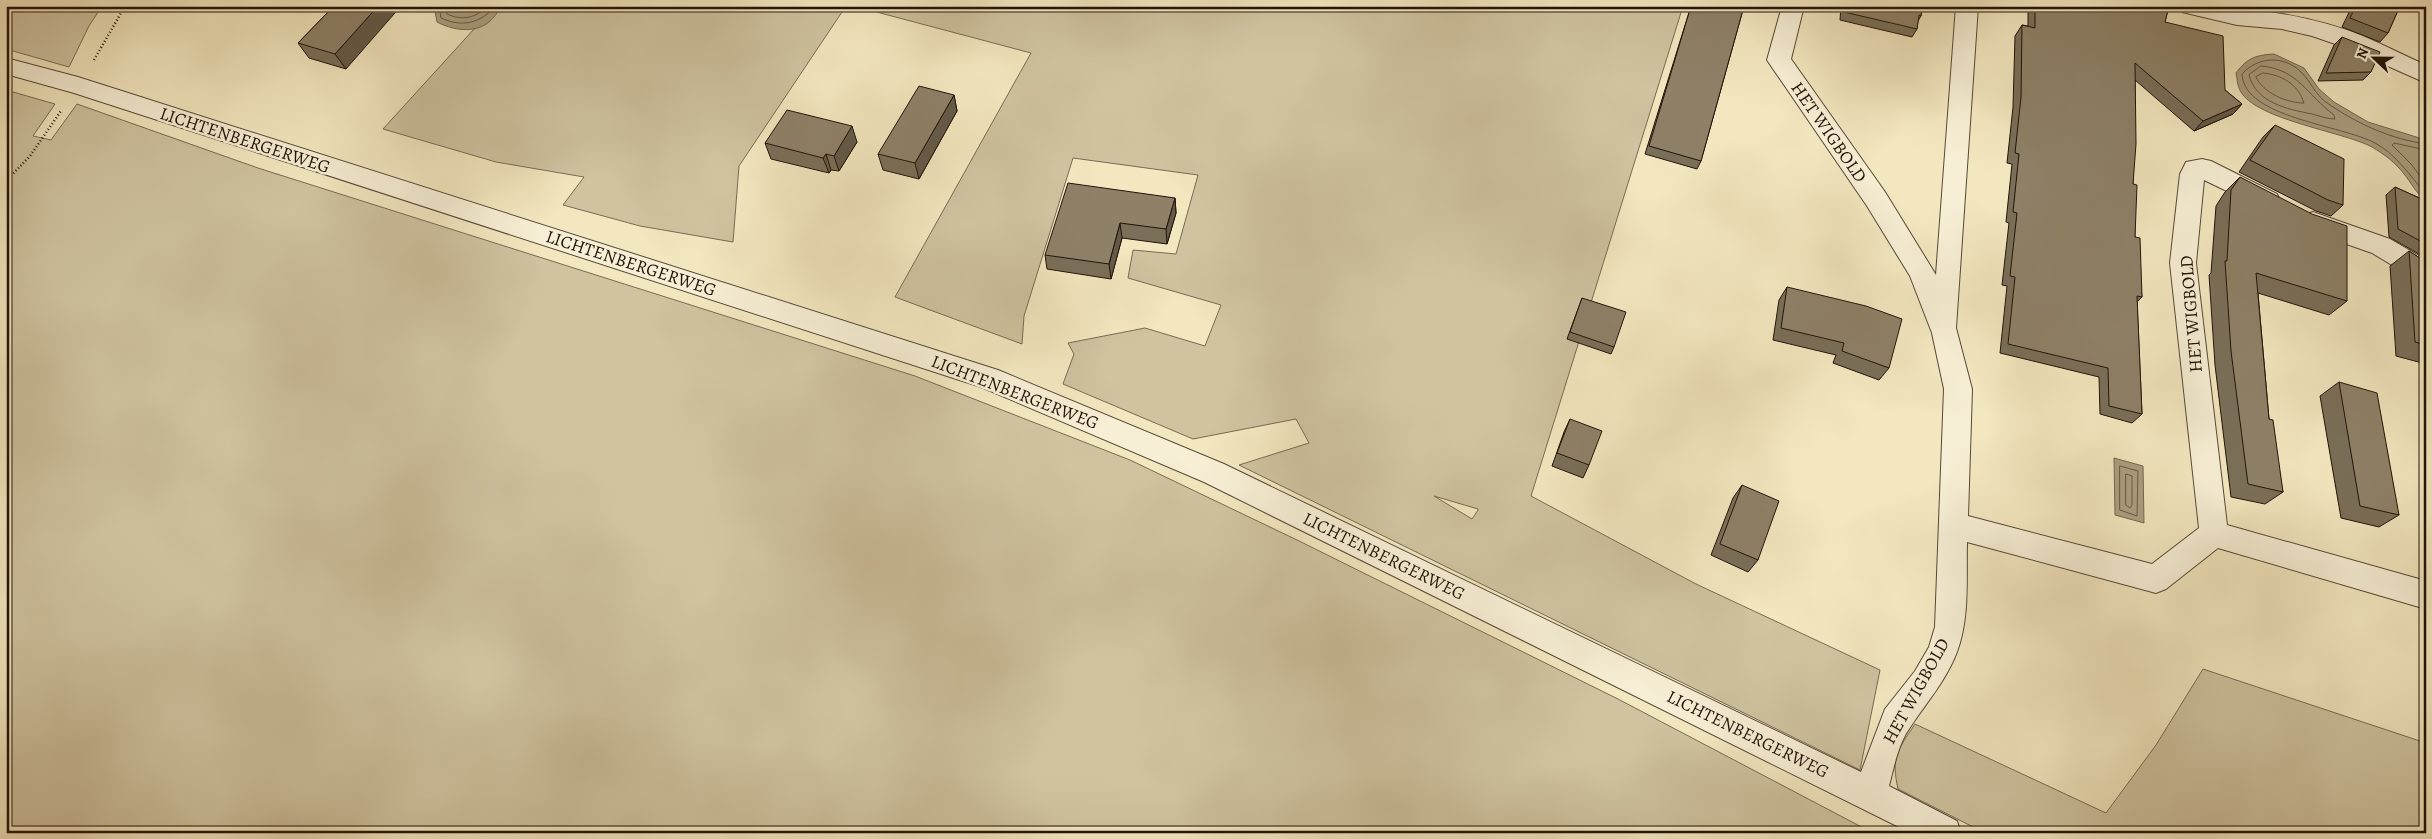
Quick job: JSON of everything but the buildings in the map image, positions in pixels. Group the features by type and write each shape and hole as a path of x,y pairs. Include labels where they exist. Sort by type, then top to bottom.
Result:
{"street":[{"name":"HET WIGBOLD","path":"1793,6 1779,60 1876,199 1922,272 1945,333 1958,389 1955,526 1950,627 1942,652 1926,681 1896,720 1882,754 1871,794"},
{"name":"HET WIGBOLD","path":"1945,333 1967,6"},
{"path":"2190,6 2237,17 2282,21 2315,29 2355,42 2426,76"},
{"name":"LICHTENBERGERWEG","path":"6,66 78,86 988,378 1214,473 1871,794 1945,833"},
{"name":"HET WIGBOLD","path":"2214,534 2183,263 2195,169 2209,171 2306,220 2381,246 2426,272"},
{"path":"1955,526 2156,579 2214,534 2426,595"}],"path":[{"path":"6,181 30,156 78,86 125,6"}],"shaded area":[{"path":"6,6 102,6 89,26 69,67 6,49"},
{"path":"495,6 846,6 739,166 733,242 640,226 563,205 584,177 496,162 383,129"},
{"path":"854,6 1683,6 1531,496 1696,584 1880,670 1860,770 1239,465 1309,443 1296,419 1193,439 1063,384 1074,354 1068,343 1145,328 1205,346 1221,305 1128,278 1133,250 1176,254 1198,175 1073,158 1024,316 1022,344 895,297 1031,53","holes":["1434,496 1478,509 1472,519"]},
{"path":"6,90 55,104 33,136 51,140 77,104 258,168 915,376 1130,460 1295,539 1618,699 1873,833 6,833"},
{"path":"2203,669 2426,743 2426,833 1985,833 1898,789 1895,769 1897,755 1915,724 2106,813 2156,745"}],"water":[{"path":"434,6 502,6 491,20 483,26 470,29 456,29 437,22"},
{"path":"2274,54 2304,68 2319,89 2334,102 2368,122 2426,140 2426,200 2416,191 2397,166 2372,147 2278,116 2260,108 2247,99 2239,88 2236,73 2252,58"},
{"path":"2114,458 2143,466 2144,523 2115,515"}]}
